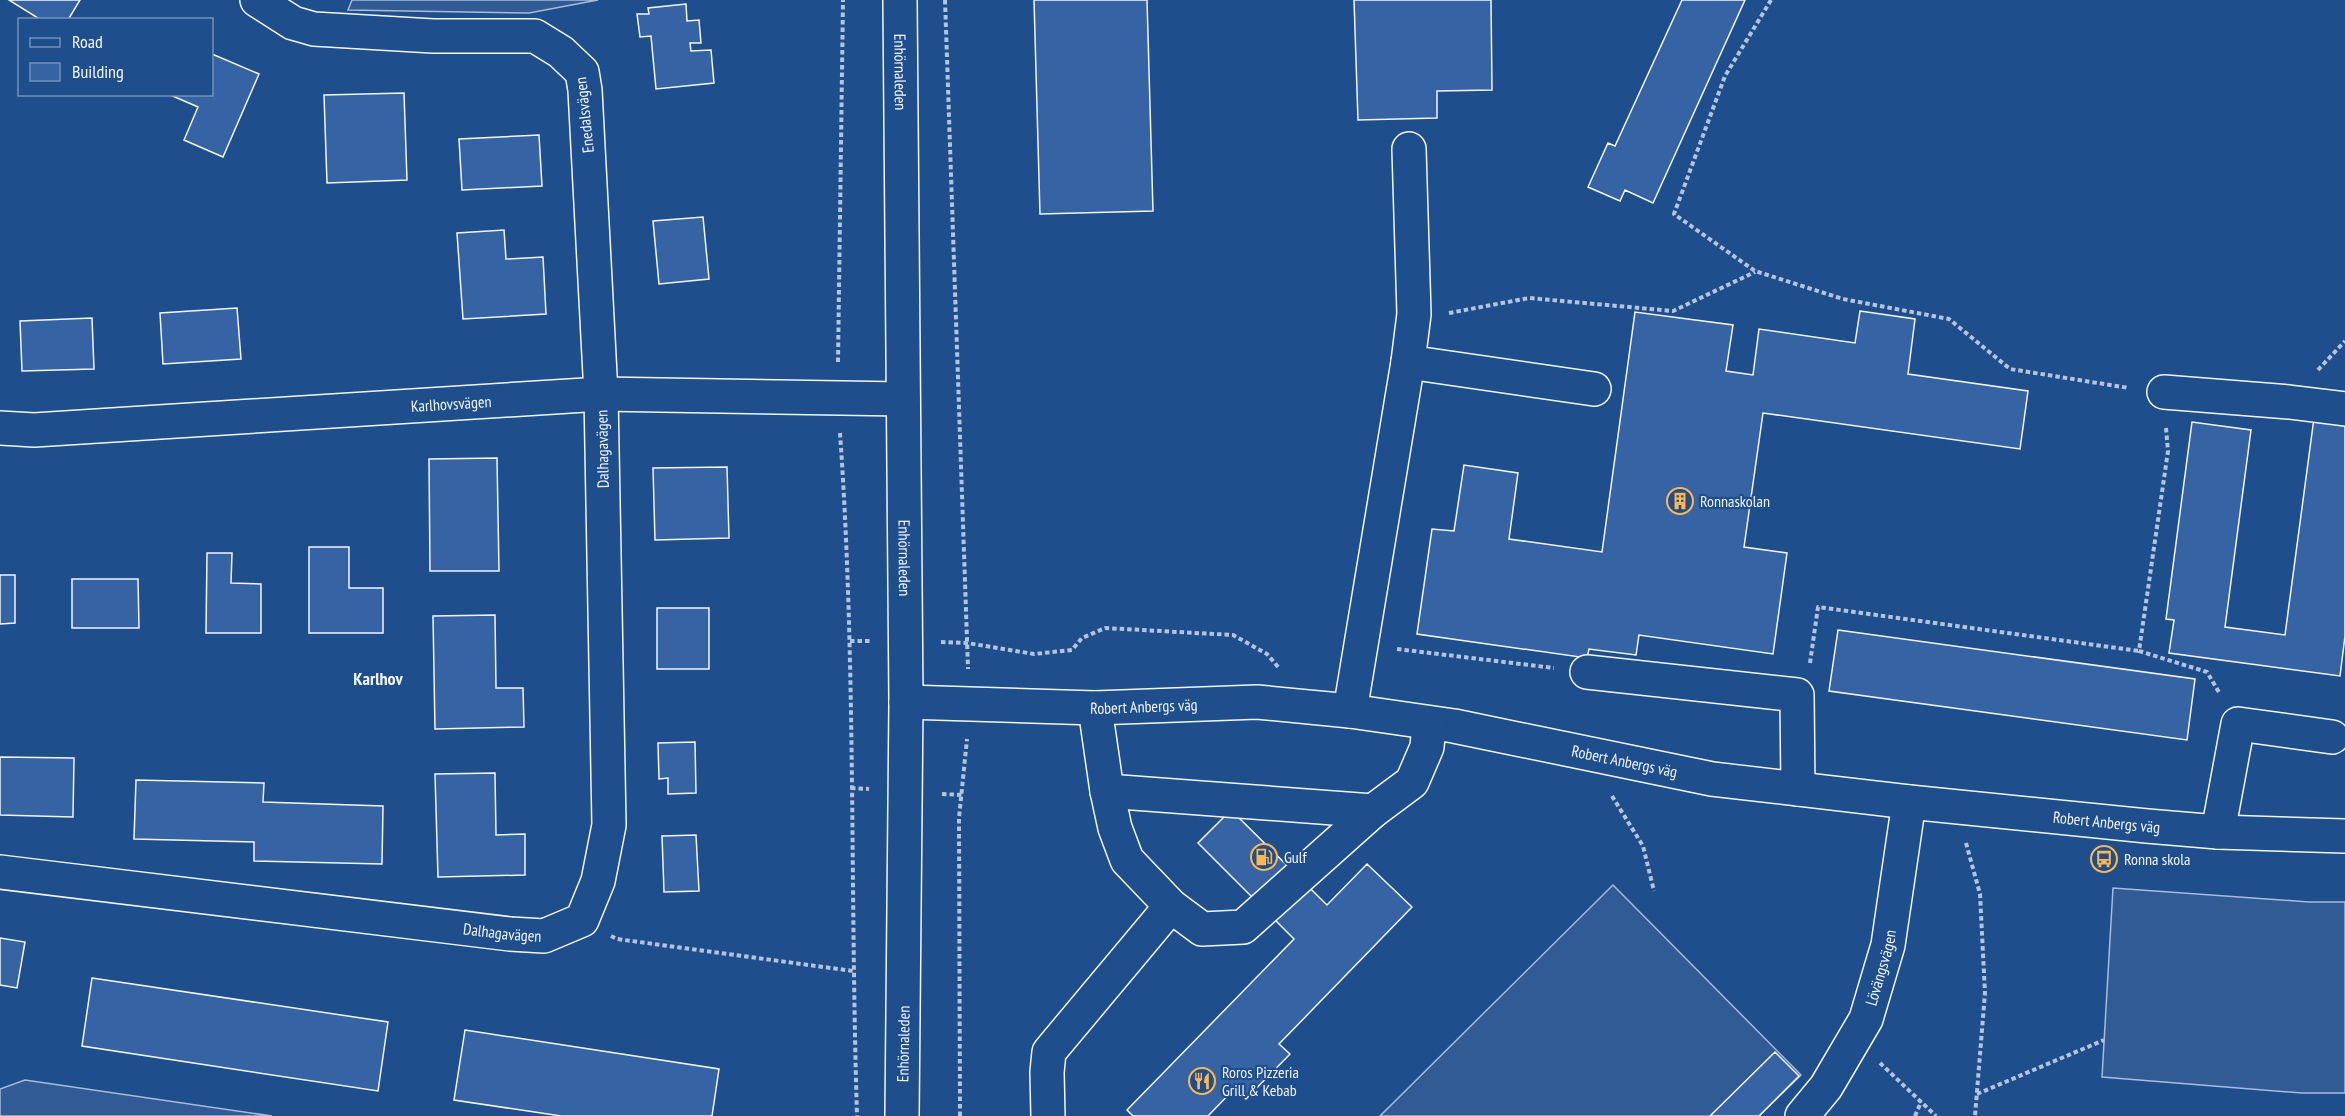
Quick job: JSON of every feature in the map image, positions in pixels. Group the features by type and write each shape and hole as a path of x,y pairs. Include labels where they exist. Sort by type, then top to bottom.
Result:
{"street":[{"name":"Enedalsvägen","path":"257,0 293,23 314,29 433,36 535,36 561,52 582,72 585,90 601,394"},
{"name":"Enhörnaleden","path":"900,0 906,702 902,1116"},
{"path":"1350,711 1413,320 1409,149"},
{"path":"1408,362 1594,389"},
{"path":"2164,392 2345,409"},
{"name":"Karlhovsvägen","path":"0,428 34,430 601,394 903,399"},
{"name":"Dalhagavägen","path":"0,872 510,934 544,936 582,920 598,881 609,825 601,394"},
{"path":"1587,672 1797,695 1798,789"},
{"name":"Robert Anbergs väg","path":"906,702 1095,708 1257,702 1350,711 1429,723 1712,779 1909,802 2218,832 2345,836"},
{"path":"1095,708 1107,791 1127,860 1171,906 1202,929 1243,927 1373,811 1412,782 1427,747 1429,723"},
{"path":"2218,832 2238,724 2332,737"},
{"path":"1107,791 1373,811"},
{"name":"Lövängsvägen","path":"1802,1116 1826,1087 1866,1019 1888,945 1909,802"},
{"path":"1048,1116 1049,1052 1171,906"}],"path":[{"path":"843,0 837,398 850,646 853,971 857,1116"},
{"path":"945,0 969,705 959,818 960,1116"},
{"path":"1771,0 1725,76 1674,214 1755,271 1843,299 1949,320 2010,369 2098,384 2164,392 2168,451 2139,651"},
{"path":"1413,320 1529,298 1673,311 1755,271"},
{"path":"1797,695 1807,678 1818,608 2139,651 2207,672 2238,724"},
{"path":"1361,645 1587,672"},
{"path":"1610,792 1643,846 1654,891"},
{"path":"1955,806 1980,894 1984,993 1975,1116"},
{"path":"582,920 617,939 853,971"},
{"path":"1977,1094 2104,1040"},
{"path":"1849,1048 1876,1059 1936,1116"},
{"path":"1915,1116 1921,1102"}],"shaded area":[{"path":"352,0 598,0 529,13 348,10"},
{"path":"1613,885 1801,1075 1759,1116 1380,1116"},
{"path":"2113,888 2309,902 2345,902 2345,1093 2302,1093 2102,1077"},
{"path":"25,1080 272,1116 0,1116 0,1089"}],"building":[{"path":"9,0 80,0 69,18 38,18"},
{"path":"1034,0 1147,0 1153,211 1040,214"},
{"path":"1354,0 1491,0 1492,90 1437,91 1437,118 1358,120"},
{"path":"1682,0 1745,0 1653,203 1625,190 1620,201 1588,187 1608,143 1615,146"},
{"path":"686,4 687,21 699,20 701,43 690,43 691,51 711,50 714,83 656,89 651,36 640,37 637,14 649,14 648,8"},
{"path":"213,54 259,74 223,157 184,140 198,107 173,96 213,96"},
{"path":"404,93 407,180 327,183 324,95"},
{"path":"539,135 542,186 462,190 459,139"},
{"path":"703,217 709,279 659,284 653,221"},
{"path":"504,230 506,259 543,257 546,314 463,319 457,233"},
{"path":"237,308 241,359 163,364 160,313"},
{"name":"Ronnaskolan","path":"1860,311 1915,319 1908,374 2028,391 2020,449 1763,413 1744,547 1787,553 1773,654 1639,635 1636,655 1589,649 1587,658 1417,634 1432,529 1454,531 1464,465 1518,473 1509,539 1602,552 1635,312 1733,325 1726,371 1753,375 1759,329 1855,343"},
{"path":"92,318 94,369 22,371 20,321"},
{"path":"2314,418 2345,423 2345,636 2340,676 2169,653 2174,620 2166,619 2192,422 2251,430 2225,627 2285,635"},
{"path":"497,458 499,571 430,571 429,459"},
{"path":"727,467 729,538 655,540 653,468"},
{"path":"309,547 349,547 349,588 383,588 383,633 309,633"},
{"path":"207,553 232,553 231,583 261,584 261,633 206,633"},
{"path":"0,575 15,575 15,623 0,624"},
{"path":"72,579 138,579 139,628 72,628"},
{"path":"657,608 709,608 709,669 657,669"},
{"path":"495,615 496,688 523,688 524,727 435,729 433,616"},
{"path":"1838,630 2195,679 2187,740 1829,691"},
{"path":"695,742 696,793 668,794 668,778 659,779 658,743"},
{"path":"0,757 74,758 73,817 0,815"},
{"path":"495,773 496,835 525,834 525,875 438,877 435,774"},
{"path":"136,780 264,783 263,802 383,806 382,864 254,861 254,842 134,839"},
{"path":"1231,810 1327,905 1367,864 1412,907 1279,1044 1290,1054 1246,1099 1235,1088 1208,1116 1133,1116 1127,1110 1294,939 1198,843"},
{"path":"696,835 699,891 664,892 662,836"},
{"path":"0,938 25,942 17,988 0,985"},
{"path":"92,978 388,1022 378,1091 82,1046"},
{"path":"465,1030 719,1069 712,1116 561,1116 454,1100"},
{"path":"1775,1052 1799,1076 1759,1116 1710,1116"}],"place":[{"name":"Ronnaskolan","path":"1680,501"},
{"name":"Gulf","path":"1264,857"},
{"name":"Ronna skola","path":"2104,859"},
{"name":"Roros Pizzeria Grill & Kebab","path":"1202,1081"}],"district":[{"name":"Karlhov","path":"378,679"}]}
